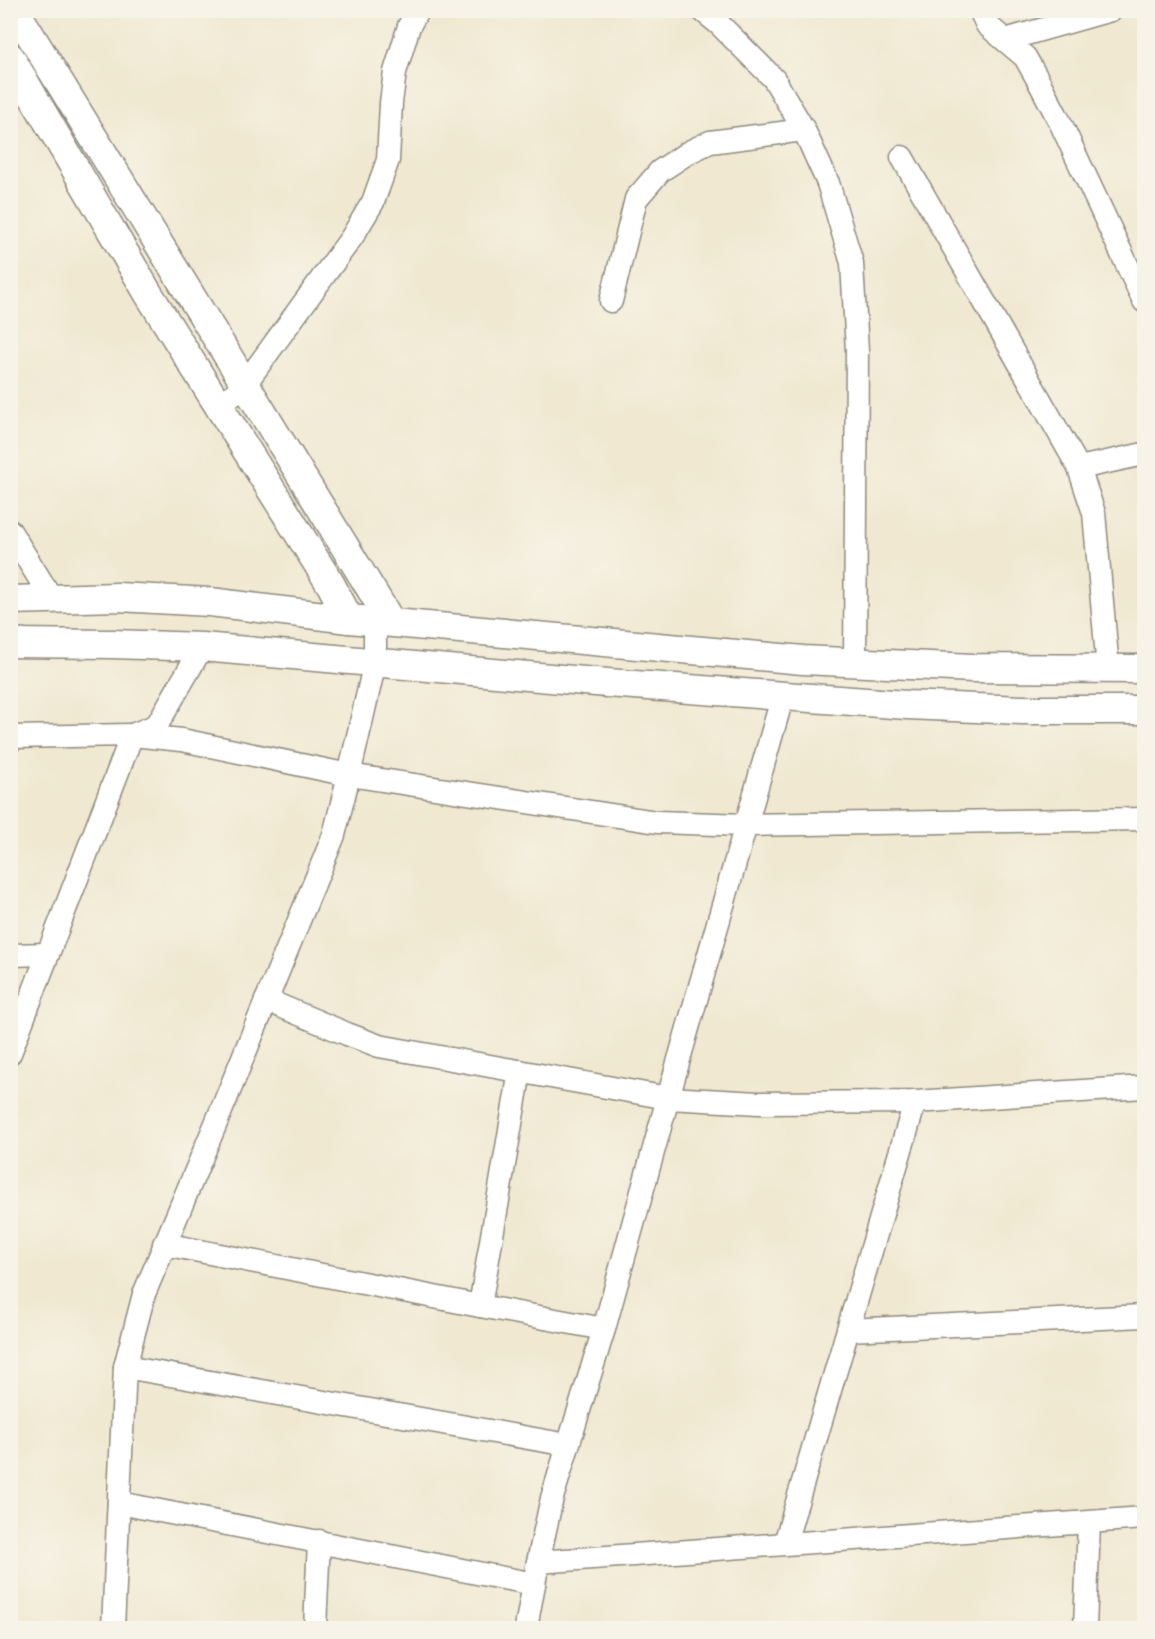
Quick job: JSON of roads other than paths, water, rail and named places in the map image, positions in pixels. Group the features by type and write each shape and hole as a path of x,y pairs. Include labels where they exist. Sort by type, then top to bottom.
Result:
{"street":[{"path":"15,10 245,384 372,621 375,662 334,835 144,1294 125,1367 113,1629"},
{"path":"219,407 245,384 352,237 374,202 388,160 395,72 409,26 418,10"},
{"path":"702,10 774,79 804,130 828,183 852,263 857,351 855,663"},
{"path":"980,10 987,25 1025,57 1038,80 1144,301"},
{"path":"1005,40 1111,10"},
{"path":"10,57 147,293 331,585 372,621"},
{"path":"611,301 636,199 660,171 689,152 710,142 804,130"},
{"path":"902,158 1079,468 1094,513 1108,669"},
{"path":"1079,468 1144,454"},
{"path":"10,531 52,599"},
{"path":"10,600 118,597 210,602 372,621 802,660 973,668 1144,669"},
{"path":"10,643 202,647 608,683 907,705 1022,710 1144,710"},
{"path":"10,1053 132,735 157,725 202,647"},
{"path":"526,1629 552,1498 604,1329 783,695"},
{"path":"10,737 132,735 182,740 349,775 657,822 746,825 1144,819"},
{"path":"10,955 48,954"},
{"path":"266,1000 379,1046 668,1098 759,1103 915,1102 1144,1087"},
{"path":"480,1306 520,1071"},
{"path":"785,1543 915,1102"},
{"path":"164,1244 604,1329"},
{"path":"848,1330 1144,1316"},
{"path":"125,1367 568,1445"},
{"path":"119,1503 319,1541 536,1573 785,1543 1144,1518"},
{"path":"1085,1629 1089,1523"},
{"path":"315,1629 319,1541"}]}
